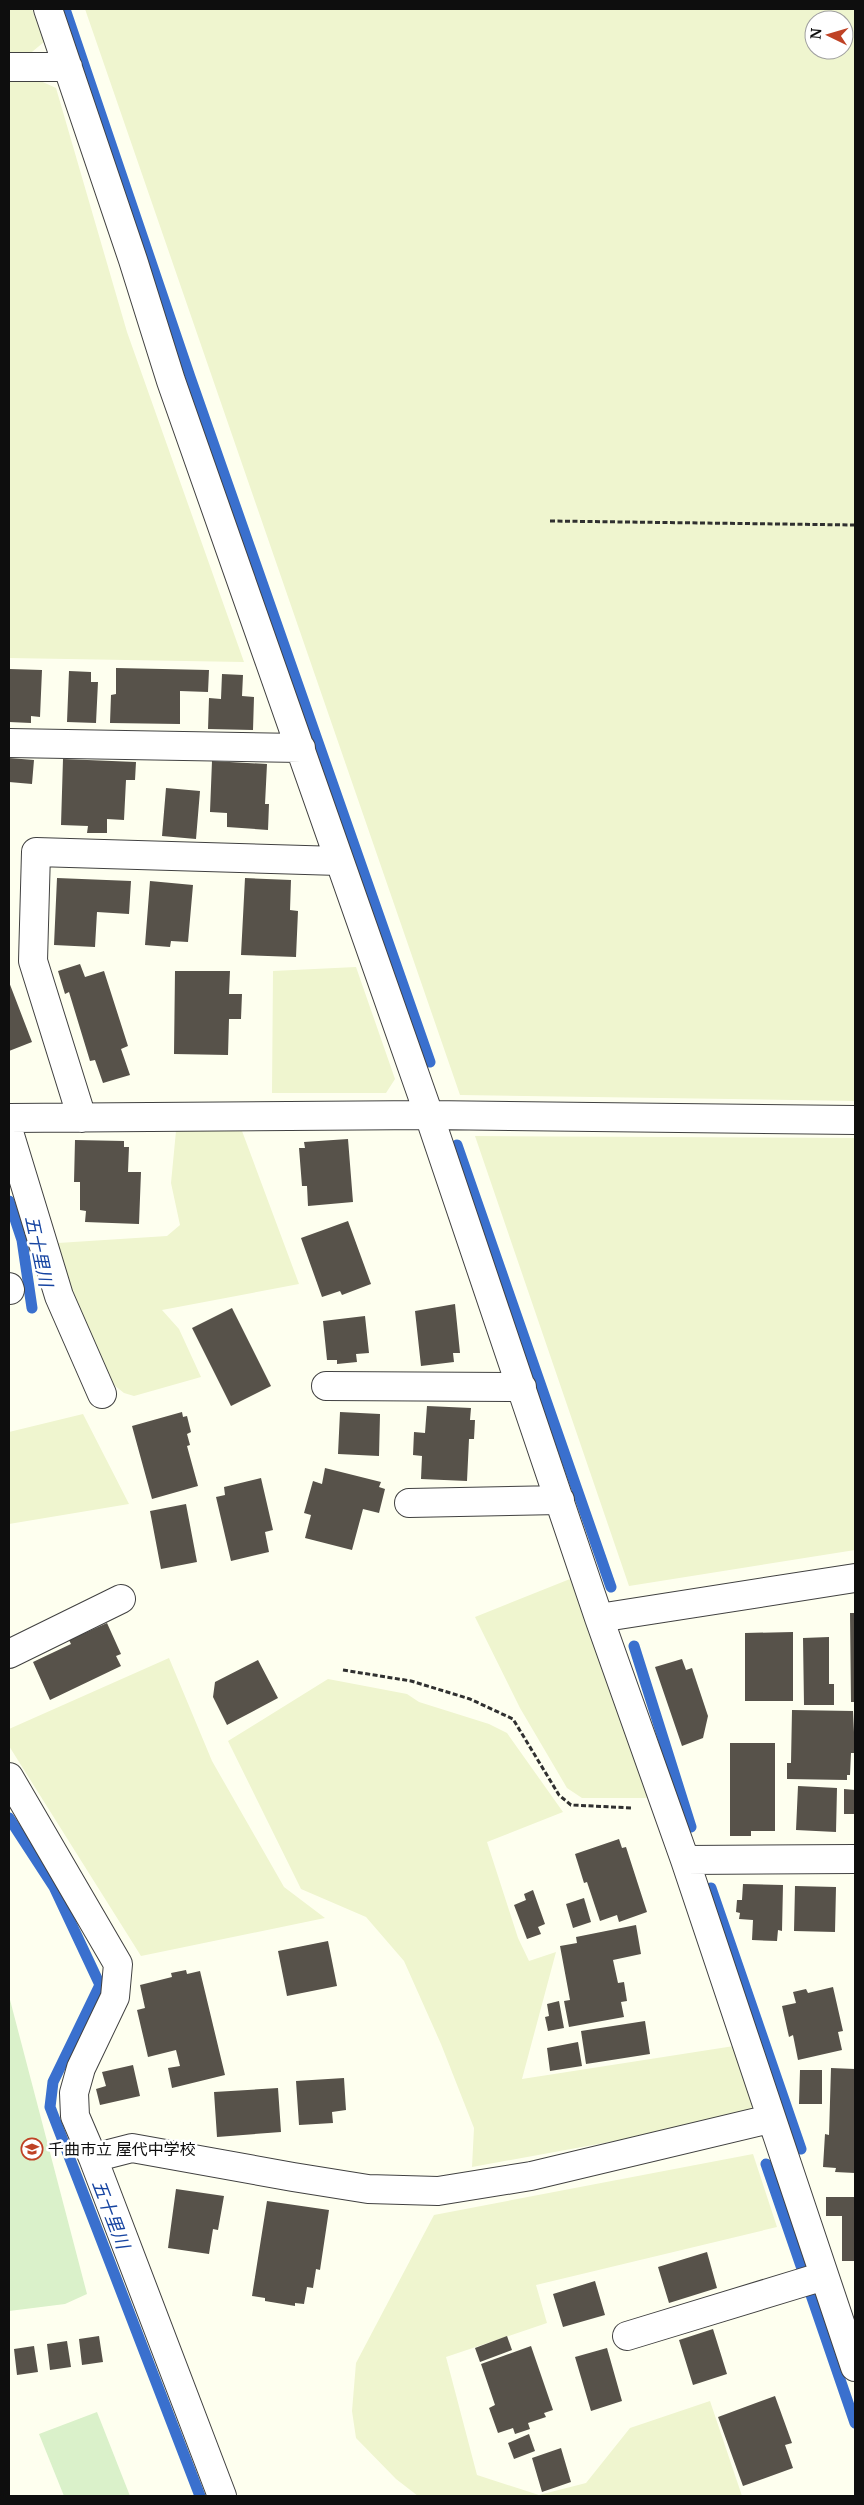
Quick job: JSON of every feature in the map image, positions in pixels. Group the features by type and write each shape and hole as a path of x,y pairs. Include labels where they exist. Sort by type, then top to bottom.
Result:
{"street":[{"path":"48,9 133,260 171,381 301,748 338,861 429,1115 600,1618 685,1860 770,2119 819,2278 855,2367"},
{"path":"9,66 68,67"},
{"path":"9,743 301,748"},
{"path":"82,1118 33,961 36,852 338,861"},
{"path":"9,1118 429,1115 855,1120"},
{"path":"9,1132 59,1296 102,1394"},
{"path":"326,1386 522,1387"},
{"path":"409,1503 560,1500"},
{"path":"600,1618 855,1578"},
{"path":"9,1654 121,1599"},
{"path":"9,1777 118,1964 115,1996 81,2068 74,2093 75,2116 93,2158 222,2496"},
{"path":"685,1860 855,1860"},
{"path":"93,2158 132,2148 293,2178 368,2189 438,2191 531,2176 770,2119"},
{"path":"627,2336 819,2278"}],"path":[{"path":"550,521 855,525"},
{"path":"343,1670 411,1681 470,1699 513,1719 559,1795 572,1805 667,1810"}],"green space":[{"path":"9,9 32,9 44,42 27,56 9,55"},
{"path":"85,9 855,9 855,1101 460,1095"},
{"path":"9,78 34,78 56,88 127,332 244,662 9,658"},
{"path":"356,967 395,1079 386,1093 272,1093 273,971"},
{"path":"176,1131 242,1131 299,1284 162,1310 179,1329 201,1377 134,1396 124,1393 109,1381 70,1293 58,1243 167,1236 180,1225 171,1183"},
{"path":"475,1136 855,1138 855,1550 629,1586"},
{"path":"83,1414 129,1504 9,1524 9,1432"},
{"path":"570,1579 650,1798 582,1798 567,1788 520,1708 475,1617"},
{"path":"169,1658 212,1761 284,1887 325,1918 141,1956 9,1746 9,1729"},
{"path":"328,1679 407,1694 419,1702 489,1724 507,1733 563,1812 487,1842 518,1938 529,1961 556,1952 522,2079 734,2046 757,2115 472,2167 474,2128 441,2044 404,1961 366,1917 301,1889 228,1741"},
{"path":"9,1996 87,2294 65,2304 9,2311"},
{"path":"753,2154 777,2227 536,2285 547,2323 446,2357 477,2475 539,2495 586,2483 630,2428 710,2401 742,2496 418,2496 396,2479 356,2438 352,2411 356,2363 434,2215"},
{"path":"97,2412 130,2496 64,2496 39,2434"}],"building":[{"path":"116,668 209,670 208,692 180,691 180,724 110,723 111,695 116,694"},
{"path":"9,669 42,670 40,717 31,716 31,723 9,722"},
{"path":"69,671 91,672 91,682 98,682 96,723 67,722"},
{"path":"222,674 243,675 242,696 254,697 253,730 208,729 209,698 221,699"},
{"path":"9,758 34,760 32,784 9,782"},
{"path":"63,759 136,762 135,780 126,780 124,820 107,819 107,833 87,833 88,826 61,825"},
{"path":"212,761 267,764 265,804 269,804 268,830 227,827 227,813 210,812"},
{"path":"166,788 200,791 196,839 162,836"},
{"path":"57,878 131,881 129,914 97,912 95,947 54,945"},
{"path":"245,878 291,880 290,910 298,911 296,957 241,955"},
{"path":"150,881 193,885 188,942 171,941 170,947 145,945"},
{"path":"80,964 85,977 104,971 128,1046 121,1049 130,1075 103,1083 95,1060 90,1061 69,992 65,994 58,971"},
{"path":"175,971 230,971 229,994 242,994 241,1019 229,1019 228,1055 174,1054"},
{"path":"9,982 32,1042 9,1051"},
{"path":"348,1139 353,1202 308,1206 307,1186 302,1186 299,1148 305,1148 304,1142"},
{"path":"75,1140 124,1141 124,1147 129,1147 128,1172 141,1172 139,1224 85,1222 86,1211 80,1210 80,1182 74,1182"},
{"path":"348,1221 371,1284 342,1295 340,1291 322,1297 301,1238"},
{"path":"455,1304 460,1353 453,1353 454,1362 421,1366 415,1311"},
{"path":"232,1308 271,1386 231,1406 192,1328"},
{"path":"365,1316 369,1353 356,1354 357,1362 337,1364 337,1360 327,1360 323,1321"},
{"path":"427,1406 471,1408 470,1420 475,1420 474,1439 469,1439 467,1481 421,1479 422,1456 413,1455 414,1432 425,1433"},
{"path":"182,1412 183,1417 187,1416 191,1432 187,1434 190,1445 187,1446 198,1486 152,1499 132,1426"},
{"path":"340,1412 380,1414 379,1456 338,1454"},
{"path":"325,1468 381,1482 379,1487 385,1489 379,1513 363,1509 352,1550 305,1538 311,1515 304,1513 313,1481 322,1484"},
{"path":"261,1478 273,1530 265,1532 269,1552 231,1561 216,1497 225,1495 224,1487"},
{"path":"186,1504 197,1562 161,1569 150,1511"},
{"path":"850,1613 855,1613 855,1702 851,1702"},
{"path":"107,1623 121,1654 116,1656 121,1666 50,1700 33,1662 71,1644 69,1640"},
{"path":"793,1632 793,1701 745,1701 745,1633"},
{"path":"829,1637 829,1684 834,1684 834,1705 804,1705 803,1638"},
{"path":"682,1659 686,1670 692,1668 708,1716 703,1738 682,1746 655,1667"},
{"path":"258,1660 278,1698 227,1725 213,1697 215,1682"},
{"path":"792,1710 853,1711 855,1753 851,1753 850,1775 847,1775 847,1780 787,1779 787,1763 791,1763"},
{"path":"730,1743 775,1743 775,1831 751,1831 751,1836 730,1836"},
{"path":"798,1786 837,1788 836,1832 796,1830"},
{"path":"844,1789 855,1790 855,1814 844,1814"},
{"path":"619,1839 622,1848 626,1847 647,1912 619,1922 617,1915 600,1921 587,1882 584,1883 575,1854"},
{"path":"743,1884 783,1885 782,1931 778,1930 777,1941 752,1940 753,1920 739,1919 740,1913 736,1912 737,1900 742,1900"},
{"path":"795,1886 836,1887 835,1932 794,1931"},
{"path":"533,1890 545,1924 538,1927 541,1934 527,1939 514,1905 526,1900 524,1894"},
{"path":"584,1898 591,1922 573,1928 566,1904"},
{"path":"636,1925 641,1954 613,1960 618,1983 624,1982 627,2001 621,2002 624,2017 569,2027 564,2001 570,2000 560,1946 577,1943 576,1937"},
{"path":"328,1941 337,1986 287,1996 278,1951"},
{"path":"186,1970 187,1974 200,1971 225,2075 172,2088 168,2068 180,2066 176,2050 148,2057 137,2010 145,2008 140,1985 172,1977 171,1973"},
{"path":"833,1987 843,2031 838,2032 842,2050 798,2060 793,2035 789,2037 782,2006 796,2003 793,1992 806,1989 808,1993"},
{"path":"559,2001 564,2028 548,2031 545,2017 549,2016 547,2004"},
{"path":"645,2021 650,2054 586,2064 581,2031"},
{"path":"578,2042 582,2066 550,2071 547,2048"},
{"path":"133,2065 140,2096 100,2105 96,2089 106,2086 102,2072"},
{"path":"831,2068 855,2069 855,2173 835,2172 836,2168 823,2167 825,2134 829,2135"},
{"path":"800,2070 822,2070 822,2104 799,2104"},
{"path":"344,2078 346,2110 332,2112 333,2123 299,2125 296,2081"},
{"path":"278,2088 281,2132 217,2137 214,2092"},
{"path":"176,2189 224,2196 218,2230 213,2229 209,2254 168,2248"},
{"path":"826,2197 855,2197 855,2261 842,2261 842,2216 826,2216"},
{"path":"267,2201 329,2210 320,2270 316,2269 313,2288 307,2287 304,2304 295,2303 295,2306 265,2301 265,2298 252,2296"},
{"path":"707,2252 717,2288 669,2303 658,2267"},
{"path":"595,2281 605,2315 563,2327 553,2294"},
{"path":"713,2329 727,2374 693,2385 679,2340"},
{"path":"99,2336 103,2362 82,2365 79,2339"},
{"path":"507,2336 512,2350 480,2362 475,2348"},
{"path":"67,2341 71,2367 50,2370 47,2344"},
{"path":"34,2346 38,2372 17,2375 14,2349"},
{"path":"531,2346 553,2410 544,2413 546,2417 528,2423 530,2429 515,2434 513,2428 498,2433 489,2408 495,2405 481,2364"},
{"path":"607,2348 622,2401 591,2411 575,2357"},
{"path":"775,2396 792,2443 785,2445 793,2468 743,2486 718,2417"},
{"path":"529,2434 535,2451 514,2459 508,2443"},
{"path":"561,2448 571,2482 542,2492 532,2458"}],"waterway":[{"path":"65,9 190,377 430,1062"},
{"path":"457,1145 611,1587"},
{"name":"五十里川","path":"9,1201 22,1240 32,1308"},
{"path":"634,1646 691,1827"},
{"name":"五十里川","path":"9,1818 54,1887 100,1985 53,2082 50,2107 200,2496"},
{"path":"711,1888 801,2149"},
{"path":"766,2164 855,2423"}],"place":[{"name":"千曲市立 屋代中学校","path":"32,2149"}]}
